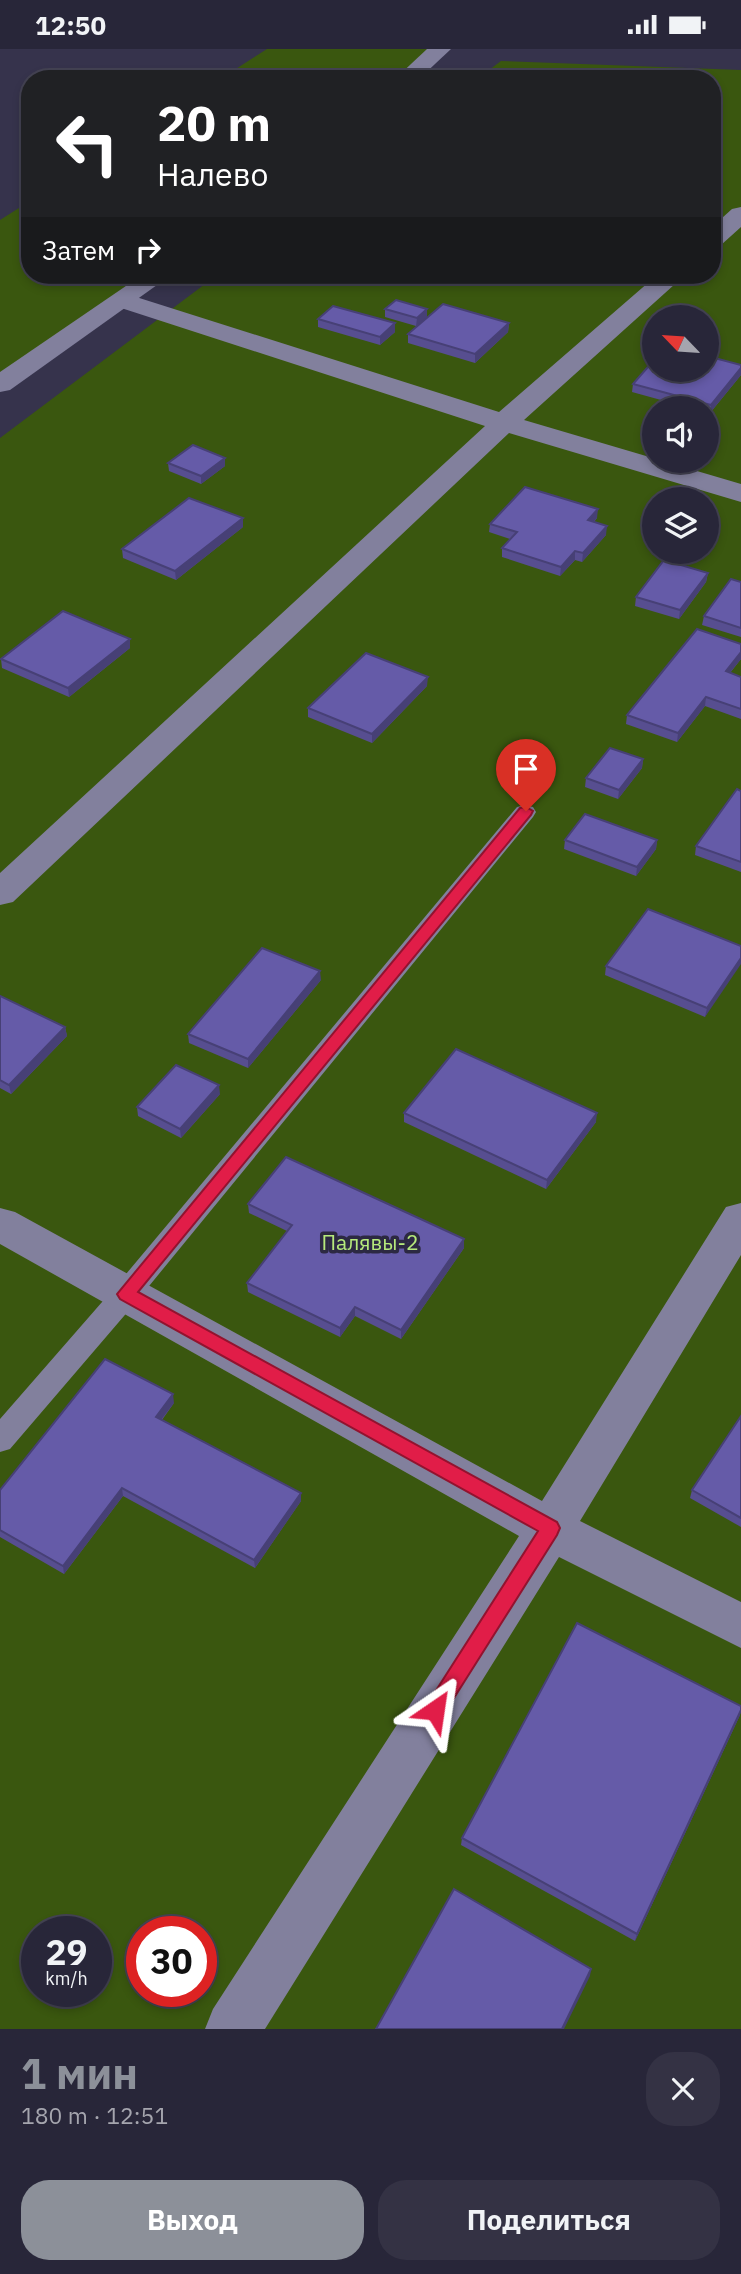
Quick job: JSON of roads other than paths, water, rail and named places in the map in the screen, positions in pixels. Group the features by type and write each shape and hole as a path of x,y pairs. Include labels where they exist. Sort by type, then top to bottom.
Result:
{"street":[{"path":"416,70 440,49"},
{"path":"721,232 741,214"},
{"path":"0,384 146,284"},
{"path":"0,893 504,423 662,284"},
{"path":"124,300 504,423 741,492"},
{"path":"233,2029 550,1528 741,1219"},
{"path":"0,1224 550,1528 741,1626"}],"lane":[{"path":"0,1440 126,1294 526,811"}],"park label":[{"name":"Палявы-2","path":"370,1242"}]}
